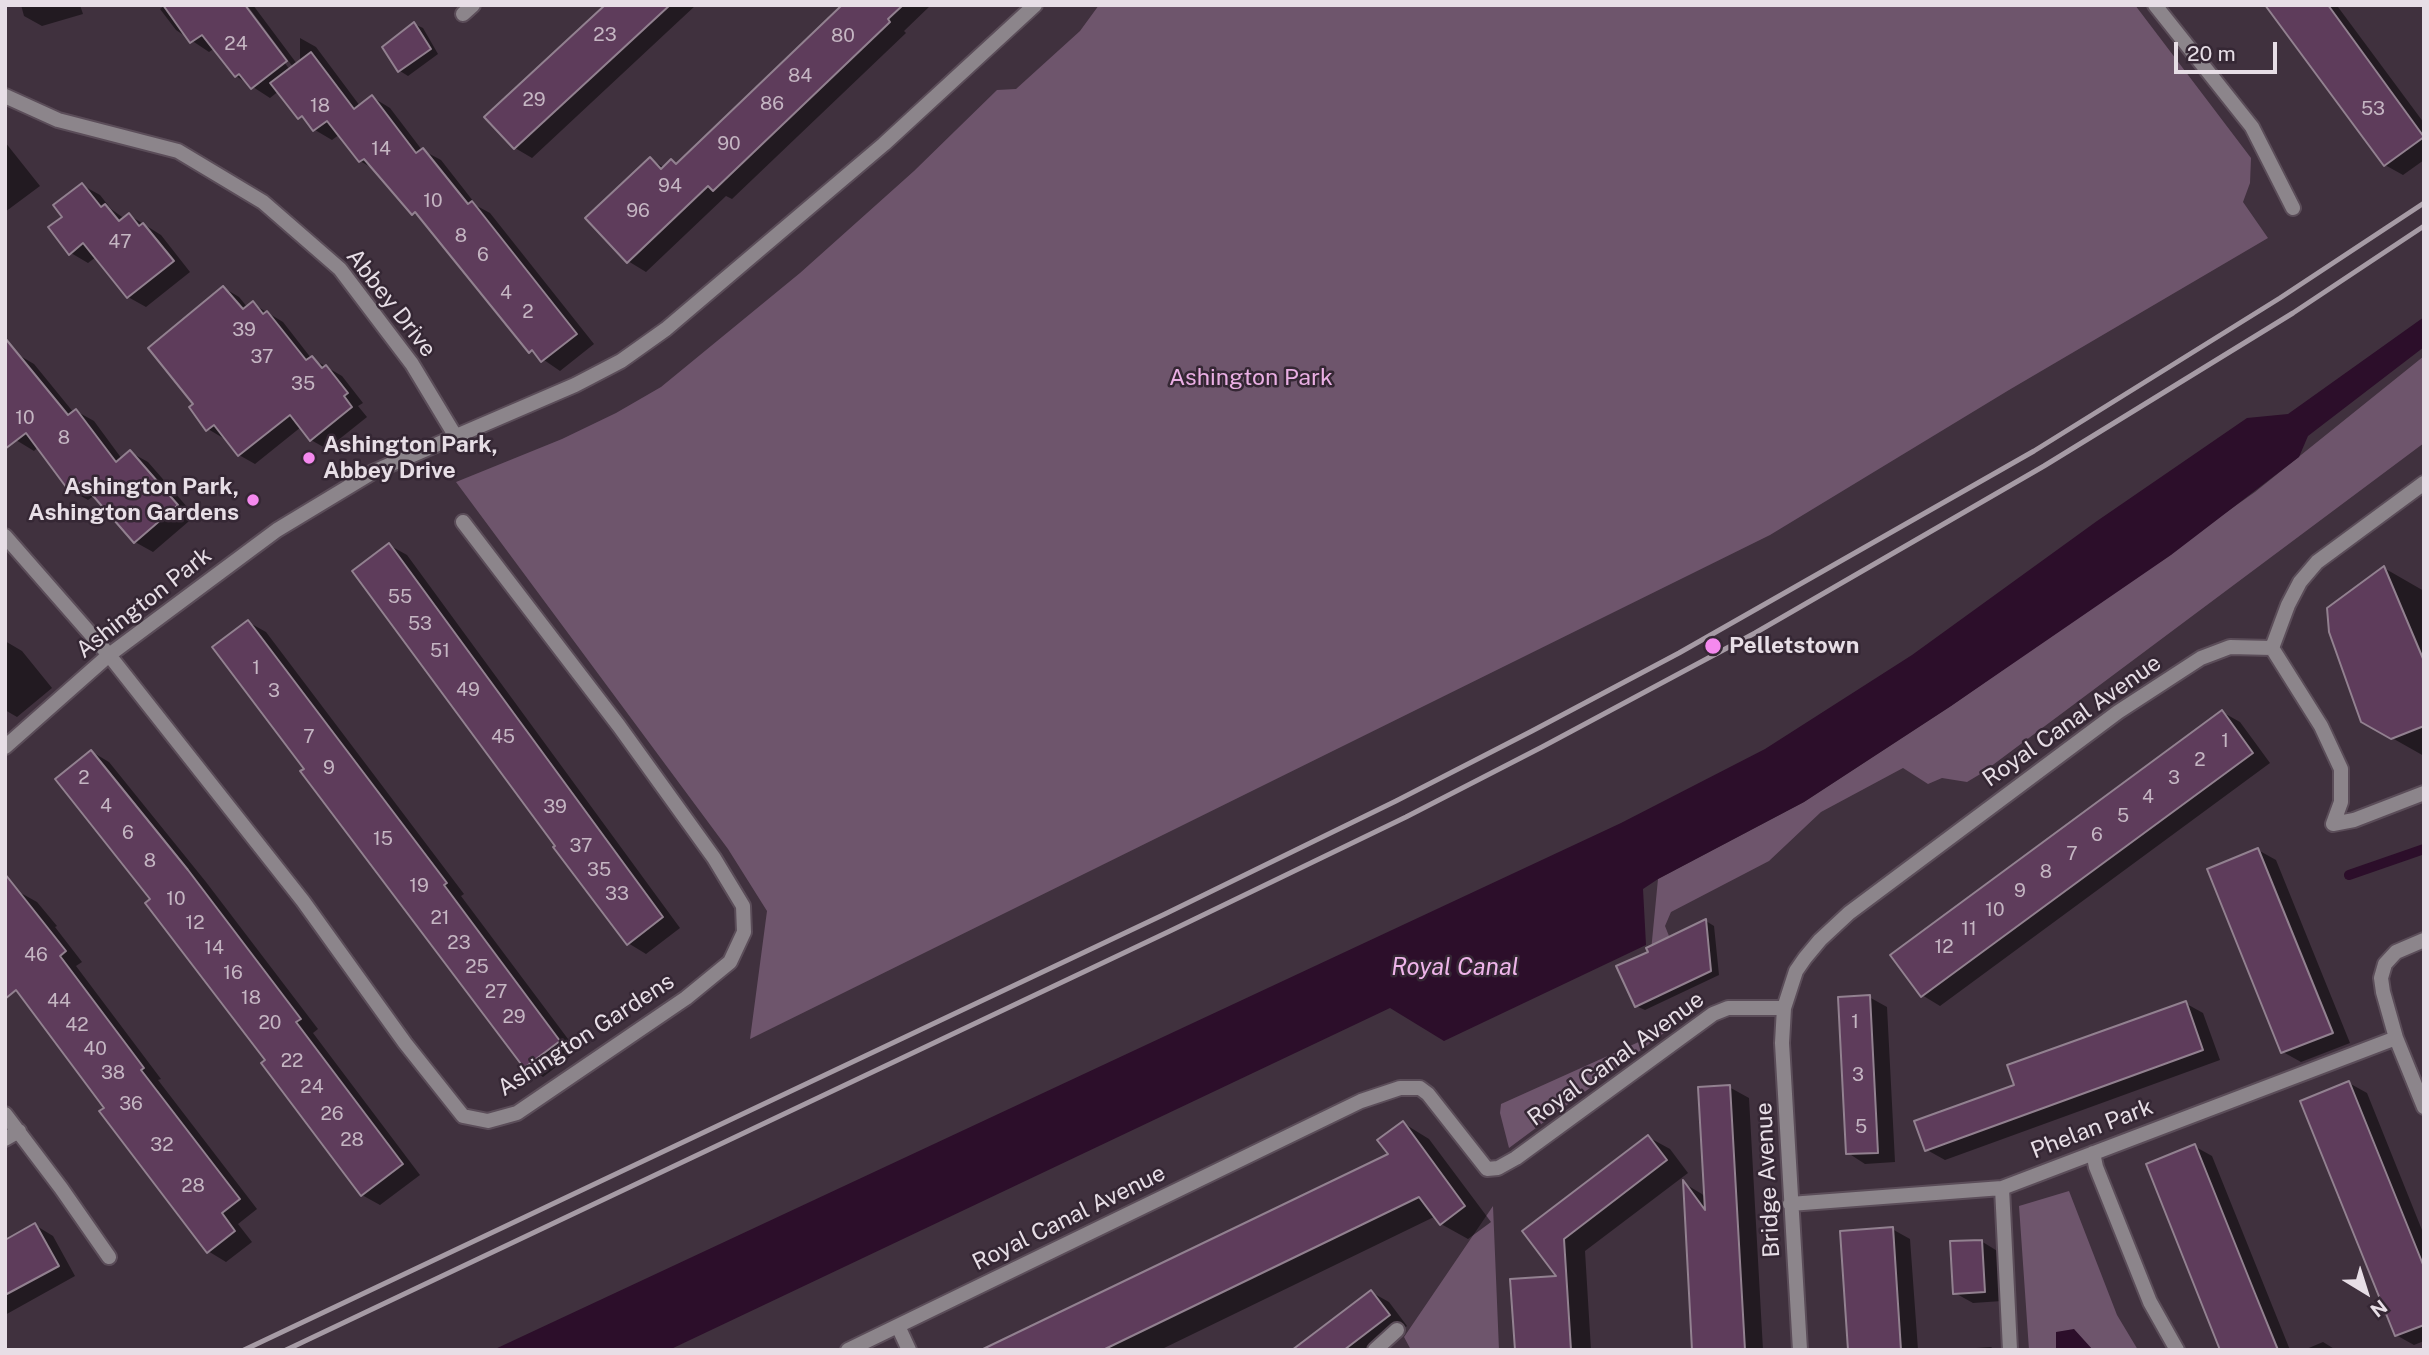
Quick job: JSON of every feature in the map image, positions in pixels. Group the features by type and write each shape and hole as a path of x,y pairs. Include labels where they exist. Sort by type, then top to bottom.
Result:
{"street":[{"name":"Ashington Park","path":"5,747 109,655 277,530 373,472 575,386 621,361 666,329 884,144 1035,5"},
{"path":"2155,5 2252,127 2293,208"},
{"name":"Abbey Drive","path":"5,96 58,120 178,151 263,202 340,269 412,364 456,437"},
{"path":"2424,483 2317,562 2300,582 2272,648 2321,726 2342,769 2341,802 2333,824 2354,820 2424,793"},
{"name":"Ashington Gardens","path":"5,536 109,655 303,901 405,1043 463,1116 488,1121 517,1112 686,998 730,962 744,932 743,906 714,858 620,726 463,522"},
{"name":"Royal Canal Avenue","path":"848,1350 1361,1101 1400,1088 1420,1088 1428,1094 1486,1169 1498,1168 1516,1158 1713,1014 1728,1008 1784,1007 1796,971 1820,940 1849,913 2118,712 2202,658 2230,647 2272,648"},
{"path":"2424,940 2396,952 2385,964 2381,978 2396,1038 2424,1107"},
{"name":"Bridge Avenue","path":"1784,1007 1782,1042 1800,1350"},
{"name":"Phelan Park","path":"1790,1205 2002,1188 2396,1038"},
{"path":"5,1115 109,1257"},
{"path":"5,1139 19,1131"},
{"path":"2093,1153 2096,1167 2150,1302 2177,1350"},
{"path":"2002,1188 2010,1350"},
{"path":"898,1326 909,1350"},
{"path":"1375,1350 1398,1330"}],"green space":[{"name":"Ashington Park","path":"1099,5 2135,5 2251,158 2250,183 2243,202 2268,238 2009,390 1770,535 750,1039 767,911 728,849 456,482 562,439 661,387 800,273 914,171 997,90 1016,89 1080,31"},
{"path":"2424,356 2424,443 1982,773 1967,782 1942,778 1928,784 1903,768 1821,812 1769,861 1671,912 1665,926 1671,941 1651,951 1658,879 1804,802 1951,706 2255,492"},
{"path":"1672,1027 1509,1148 1500,1113 1501,1104"},
{"path":"2069,1191 2117,1315 2138,1350 2029,1350 2019,1206"},
{"path":"1493,1206 1499,1350 1411,1350 1404,1337"}],"water":[{"name":"Royal Canal","path":"2424,317 2424,347 2308,436 2299,457 2171,555 1951,706 1804,802 1643,889 1646,945 1444,1041 1390,1008 669,1350 493,1350 1621,823 1765,749 1912,655 2097,521 2247,418 2288,414"},
{"path":"2074,1329 2093,1350 2056,1350 2056,1332"}],"building":[{"path":"163,5 245,5 287,61 251,89 239,74 235,77 202,35 190,43"},
{"path":"605,5 670,5 514,149 484,117"},
{"path":"842,5 903,5 888,19 890,22 713,191 708,186 627,263 585,218 650,157 661,169 671,159 676,164"},
{"path":"2265,5 2328,5 2424,137 2384,166"},
{"path":"414,22 431,49 398,72 382,47"},
{"path":"311,52 354,109 372,95 416,153 423,148 468,204 472,201 577,334 541,362 532,350 529,353 415,212 412,215 364,159 359,162 327,121 313,131 302,116 298,119 270,83"},
{"path":"82,183 101,207 105,204 119,221 129,213 139,226 143,223 174,261 127,298 83,243 69,255 48,227 62,217 53,205"},
{"path":"223,286 243,309 253,301 263,314 267,311 306,360 312,356 322,368 326,365 348,393 344,396 352,407 310,441 290,415 238,456 214,425 206,431 189,407 193,404 148,348"},
{"path":"5,338 68,415 76,409 116,462 130,450 178,505 134,543 81,482 69,491 26,433 5,449"},
{"path":"389,543 663,917 627,945 352,571"},
{"path":"2384,566 2424,661 2424,726 2391,739 2361,722 2329,632 2327,608"},
{"path":"248,620 447,883 444,885 560,1041 524,1068 300,771 304,769 212,647"},
{"path":"2222,710 2253,753 1921,997 1890,955"},
{"path":"91,750 188,870 301,1019 296,1022 403,1164 361,1196 261,1063 265,1060 145,903 150,899 55,779"},
{"path":"2258,848 2333,1033 2281,1053 2207,869"},
{"path":"5,874 66,951 60,956 144,1068 141,1070 240,1199 222,1213 235,1231 207,1253 99,1111 104,1108 16,990 5,999"},
{"path":"1706,919 1711,971 1635,1007 1616,966 1648,952 1646,948"},
{"path":"1870,995 1878,1153 1846,1154 1838,997"},
{"path":"2186,1001 2203,1050 1925,1151 1914,1121 2014,1085 2007,1065"},
{"path":"2349,1081 2424,1267 2424,1325 2395,1336 2300,1101"},
{"path":"1730,1085 1745,1350 1692,1350 1683,1180 1705,1210 1698,1087"},
{"path":"1403,1121 1465,1206 1440,1225 1419,1197 1103,1350 981,1350 1388,1154 1377,1140"},
{"path":"1648,1135 1667,1160 1564,1239 1571,1350 1515,1350 1510,1279 1556,1276 1522,1231"},
{"path":"2195,1144 2278,1350 2220,1350 2146,1164"},
{"path":"35,1223 59,1266 5,1295 5,1240"},
{"path":"1893,1227 1901,1350 1848,1350 1840,1231"},
{"path":"1982,1240 1985,1292 1953,1294 1950,1241"},
{"path":"1371,1290 1390,1315 1348,1347 1344,1350 1292,1350"}],"waterway":[{"path":"2349,875 2424,849"}],"railway":[{"path":"244,1350 1165,914 1532,731 1679,653 2034,451 2280,298 2424,203"},
{"path":"286,1350 1170,931 1406,817 1542,747 1755,633 2044,466 2293,313 2424,226"}],"place":[{"name":"Ashington Park, Abbey Drive","path":"309,458"},
{"name":"Ashington Park, Ashington Gardens","path":"253,500"},
{"name":"Pelletstown","path":"1713,646"}]}
